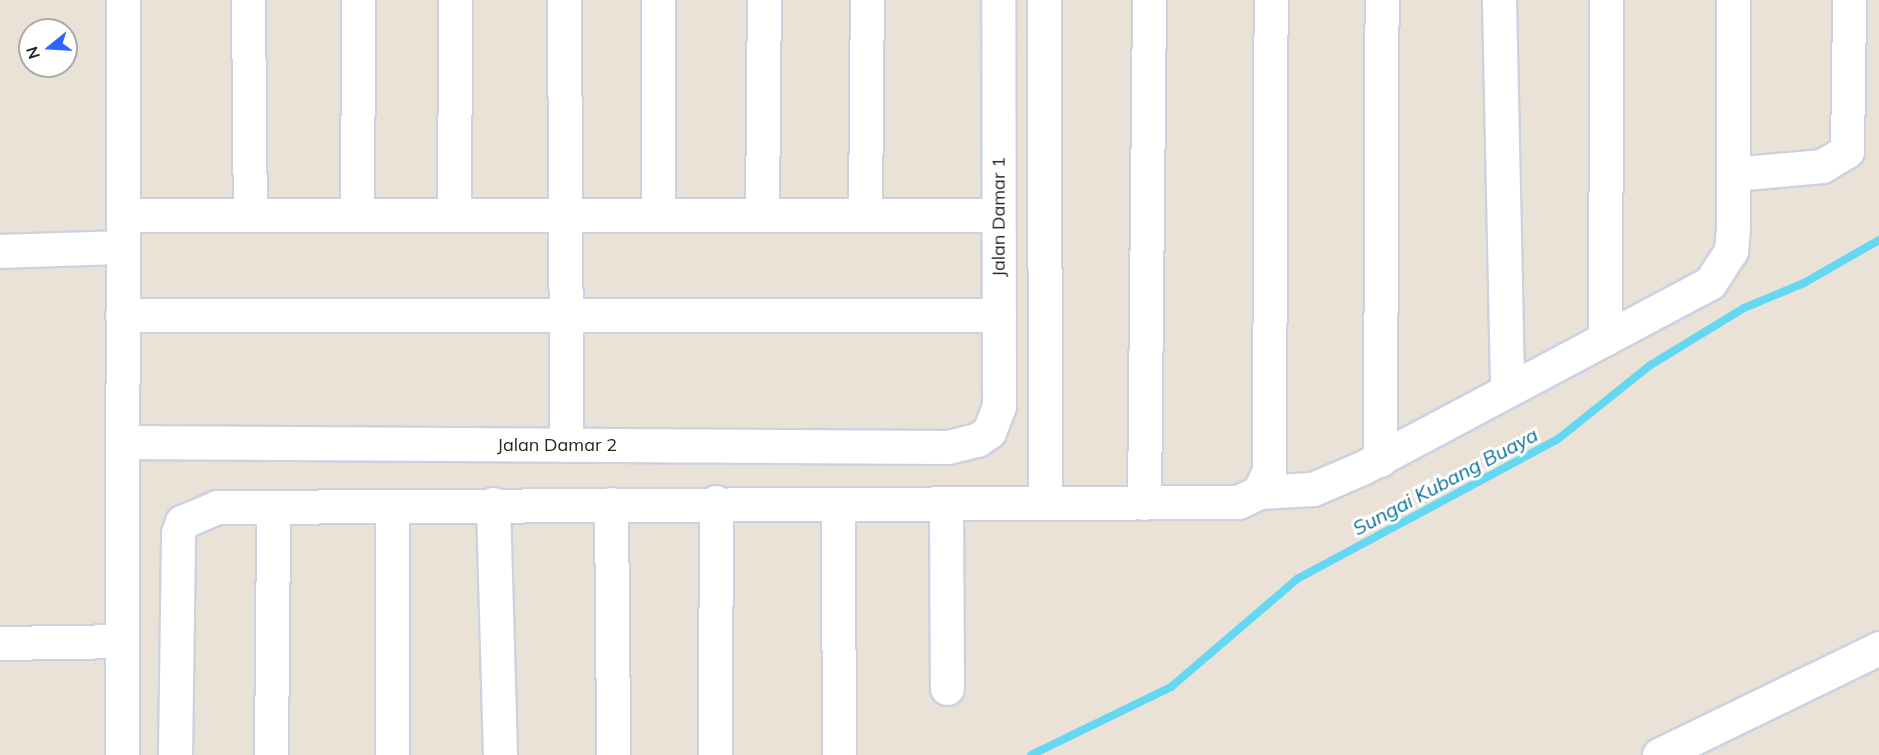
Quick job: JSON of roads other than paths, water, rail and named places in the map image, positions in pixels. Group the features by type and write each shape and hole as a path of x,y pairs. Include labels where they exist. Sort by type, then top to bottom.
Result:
{"street":[{"path":"122,755 123,0"},
{"path":"248,0 250,215"},
{"path":"357,215 358,0"},
{"path":"454,214 456,0"},
{"path":"564,0 566,445"},
{"path":"658,0 658,215"},
{"path":"762,215 764,0"},
{"path":"865,214 867,0"},
{"name":"Jalan Damar 1","path":"989,432 999,406 998,0"},
{"path":"1044,0 1045,503"},
{"path":"1144,503 1149,0"},
{"path":"1259,492 1269,471 1271,0"},
{"path":"1380,460 1382,0"},
{"path":"1499,0 1507,389"},
{"path":"1605,339 1606,0"},
{"path":"176,755 178,533 182,522 218,507 392,509 493,504 716,502 838,505 1238,502 1259,492 1312,489 1380,460 1507,389 1710,283 1731,251 1734,174 1733,0"},
{"path":"1734,174 1822,166 1847,151 1849,0"},
{"path":"123,215 998,215"},
{"path":"0,251 123,247"},
{"path":"122,315 999,315"},
{"name":"Jalan Damar 2","path":"122,442 948,447 989,432"},
{"path":"715,755 716,502"},
{"path":"493,504 500,755"},
{"path":"611,504 613,755"},
{"path":"946,504 947,688"},
{"path":"838,505 839,755"},
{"path":"271,755 273,508"},
{"path":"392,509 392,755"},
{"path":"0,643 122,641"},
{"path":"1659,755 1879,648"}],"waterway":[{"name":"Sungai Kubang Buaya","path":"1031,755 1171,687 1297,579 1558,439 1649,366 1744,308 1804,283 1879,240"}]}
